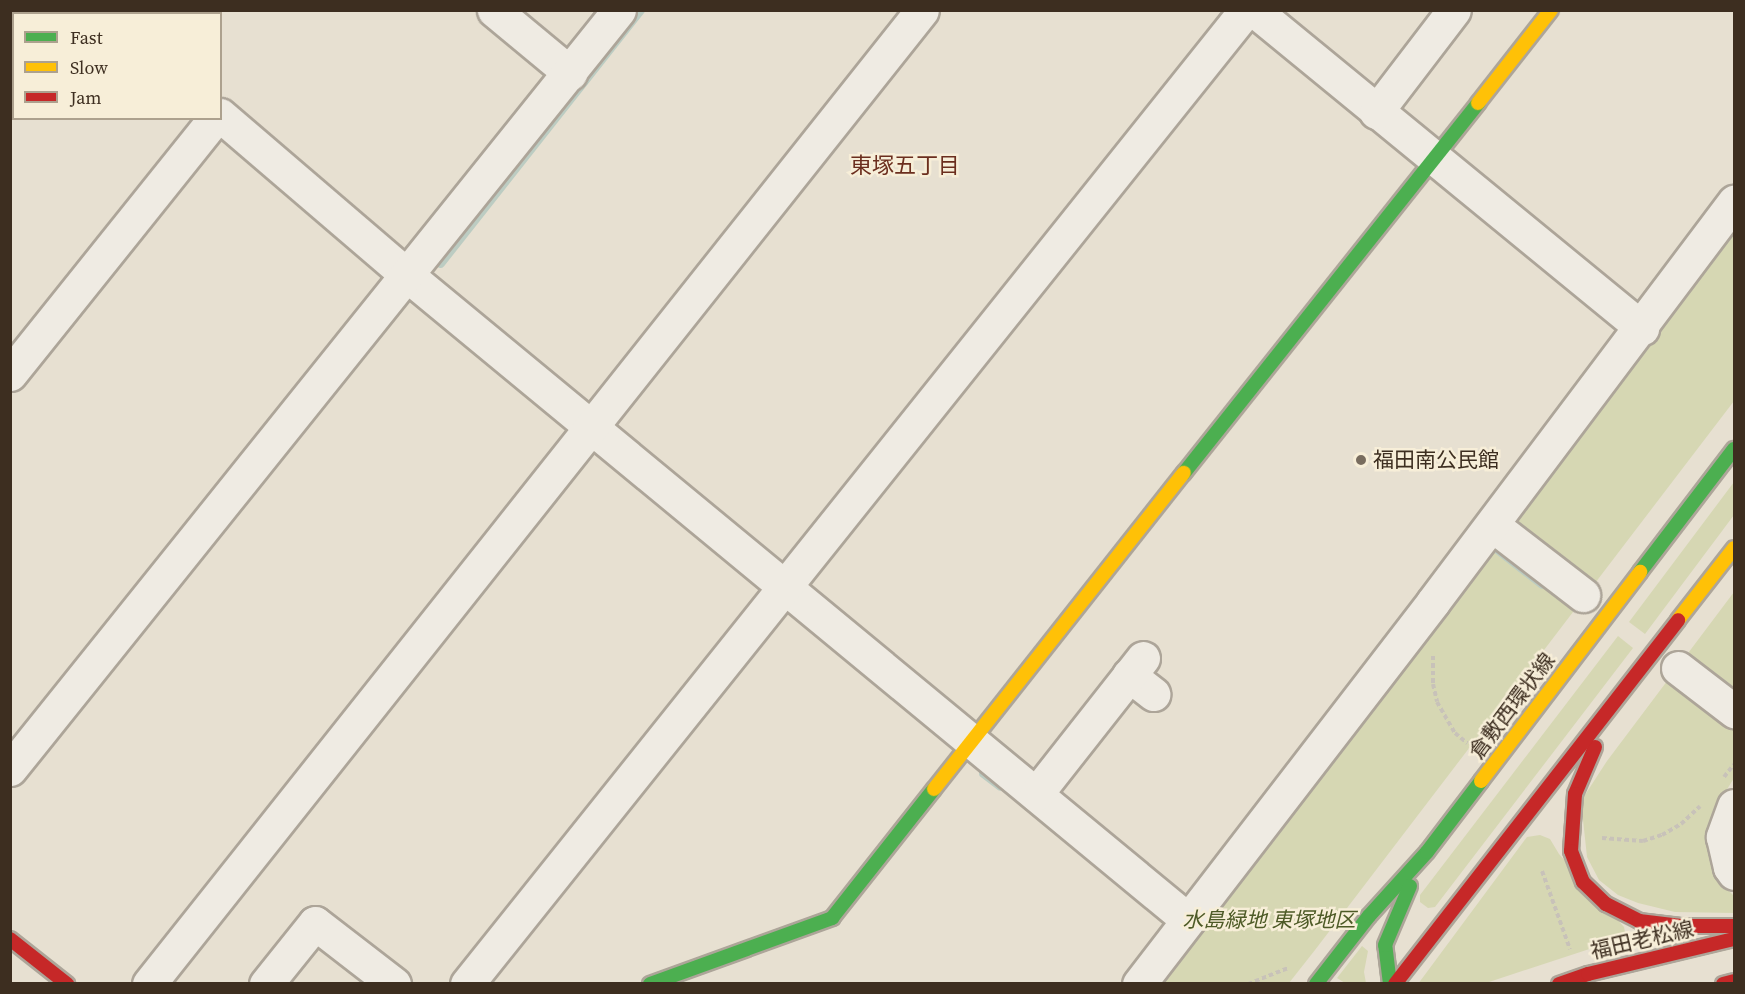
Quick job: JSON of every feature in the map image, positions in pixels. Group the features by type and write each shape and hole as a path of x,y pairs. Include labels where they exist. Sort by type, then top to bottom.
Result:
{"main road":[{"path":"650,984 832,918 1551,10"},
{"name":"倉敷西環状線","path":"1316,984 1369,916 1427,852 1734,449"},
{"path":"1734,548 1665,662 1592,752 1575,794 1571,851 1583,882 1606,904 1639,921 1681,926 1734,926"},
{"path":"1395,984 1665,662"},
{"path":"1390,984 1385,945 1394,919 1427,852"},
{"path":"10,939 67,984"},
{"name":"福田老松線","path":"1559,984 1588,974 1734,939"},
{"path":"1723,984 1734,981"}],"street":[{"path":"494,10 570,73"},
{"path":"10,769 619,10"},
{"path":"149,984 922,10"},
{"path":"467,984 783,586 1246,10"},
{"path":"1376,112 1454,10"},
{"path":"1254,11 1642,328"},
{"path":"222,117 407,275 1188,920"},
{"path":"10,374 213,120"},
{"path":"1139,984 1642,328 1734,202"},
{"path":"1500,531 1583,595"},
{"path":"1665,662 1734,711"},
{"path":"1036,794 1142,676"},
{"path":"1720,795 1723,837 1730,867 1734,873"},
{"path":"266,984 315,922 394,984"}],"path":[{"path":"1434,649 1433,684 1437,702 1455,733 1467,743"},
{"path":"1598,837 1643,841 1662,835 1720,795 1734,764"},
{"path":"1540,865 1571,953"},
{"path":"1248,984 1289,968"}],"green space":[{"name":"水島緑地 東塚地区","path":"1734,223 1734,401 1315,950 1289,983 1152,984"},
{"path":"1734,482 1734,515 1645,634 1629,622"},
{"path":"1734,592 1734,778 1718,804 1709,841 1714,870 1719,881 1734,896 1734,913 1675,912 1638,903 1618,895 1599,880 1587,857 1581,801 1607,761"},
{"path":"1618,636 1633,648 1435,907 1428,908 1420,902 1420,895"},
{"path":"1540,835 1550,839 1559,854 1624,927 1626,937 1486,983 1418,984 1527,837"},
{"path":"1362,946 1368,951 1364,972 1366,983 1345,983 1337,978"}],"waterway":[{"path":"10,13 13,10"},
{"path":"440,263 640,10"},
{"path":"1492,545 1542,584"},
{"path":"983,773 1000,786"}],"traffic: fast":[{"path":"1184,473 1478,103"},
{"path":"1640,572 1734,449"},
{"path":"1316,984 1369,916 1427,852 1481,781"},
{"path":"650,984 832,918 934,789"},
{"path":"1390,984 1385,945 1410,886"}],"traffic: slow":[{"path":"1478,103 1551,10"},
{"path":"934,789 1184,473"},
{"path":"1678,620 1734,548"},
{"path":"1481,781 1640,572"}],"traffic: jam":[{"path":"1395,984 1678,620"},
{"path":"1595,747 1575,794 1571,851 1583,882 1606,904 1639,921 1681,926 1734,926"},
{"path":"10,939 67,984"},
{"path":"1559,984 1588,974 1734,939"},
{"path":"1723,984 1734,981"}],"place":[{"name":"福田南公民館","path":"1361,460"}],"district":[{"name":"東塚五丁目","path":"905,166"}]}
